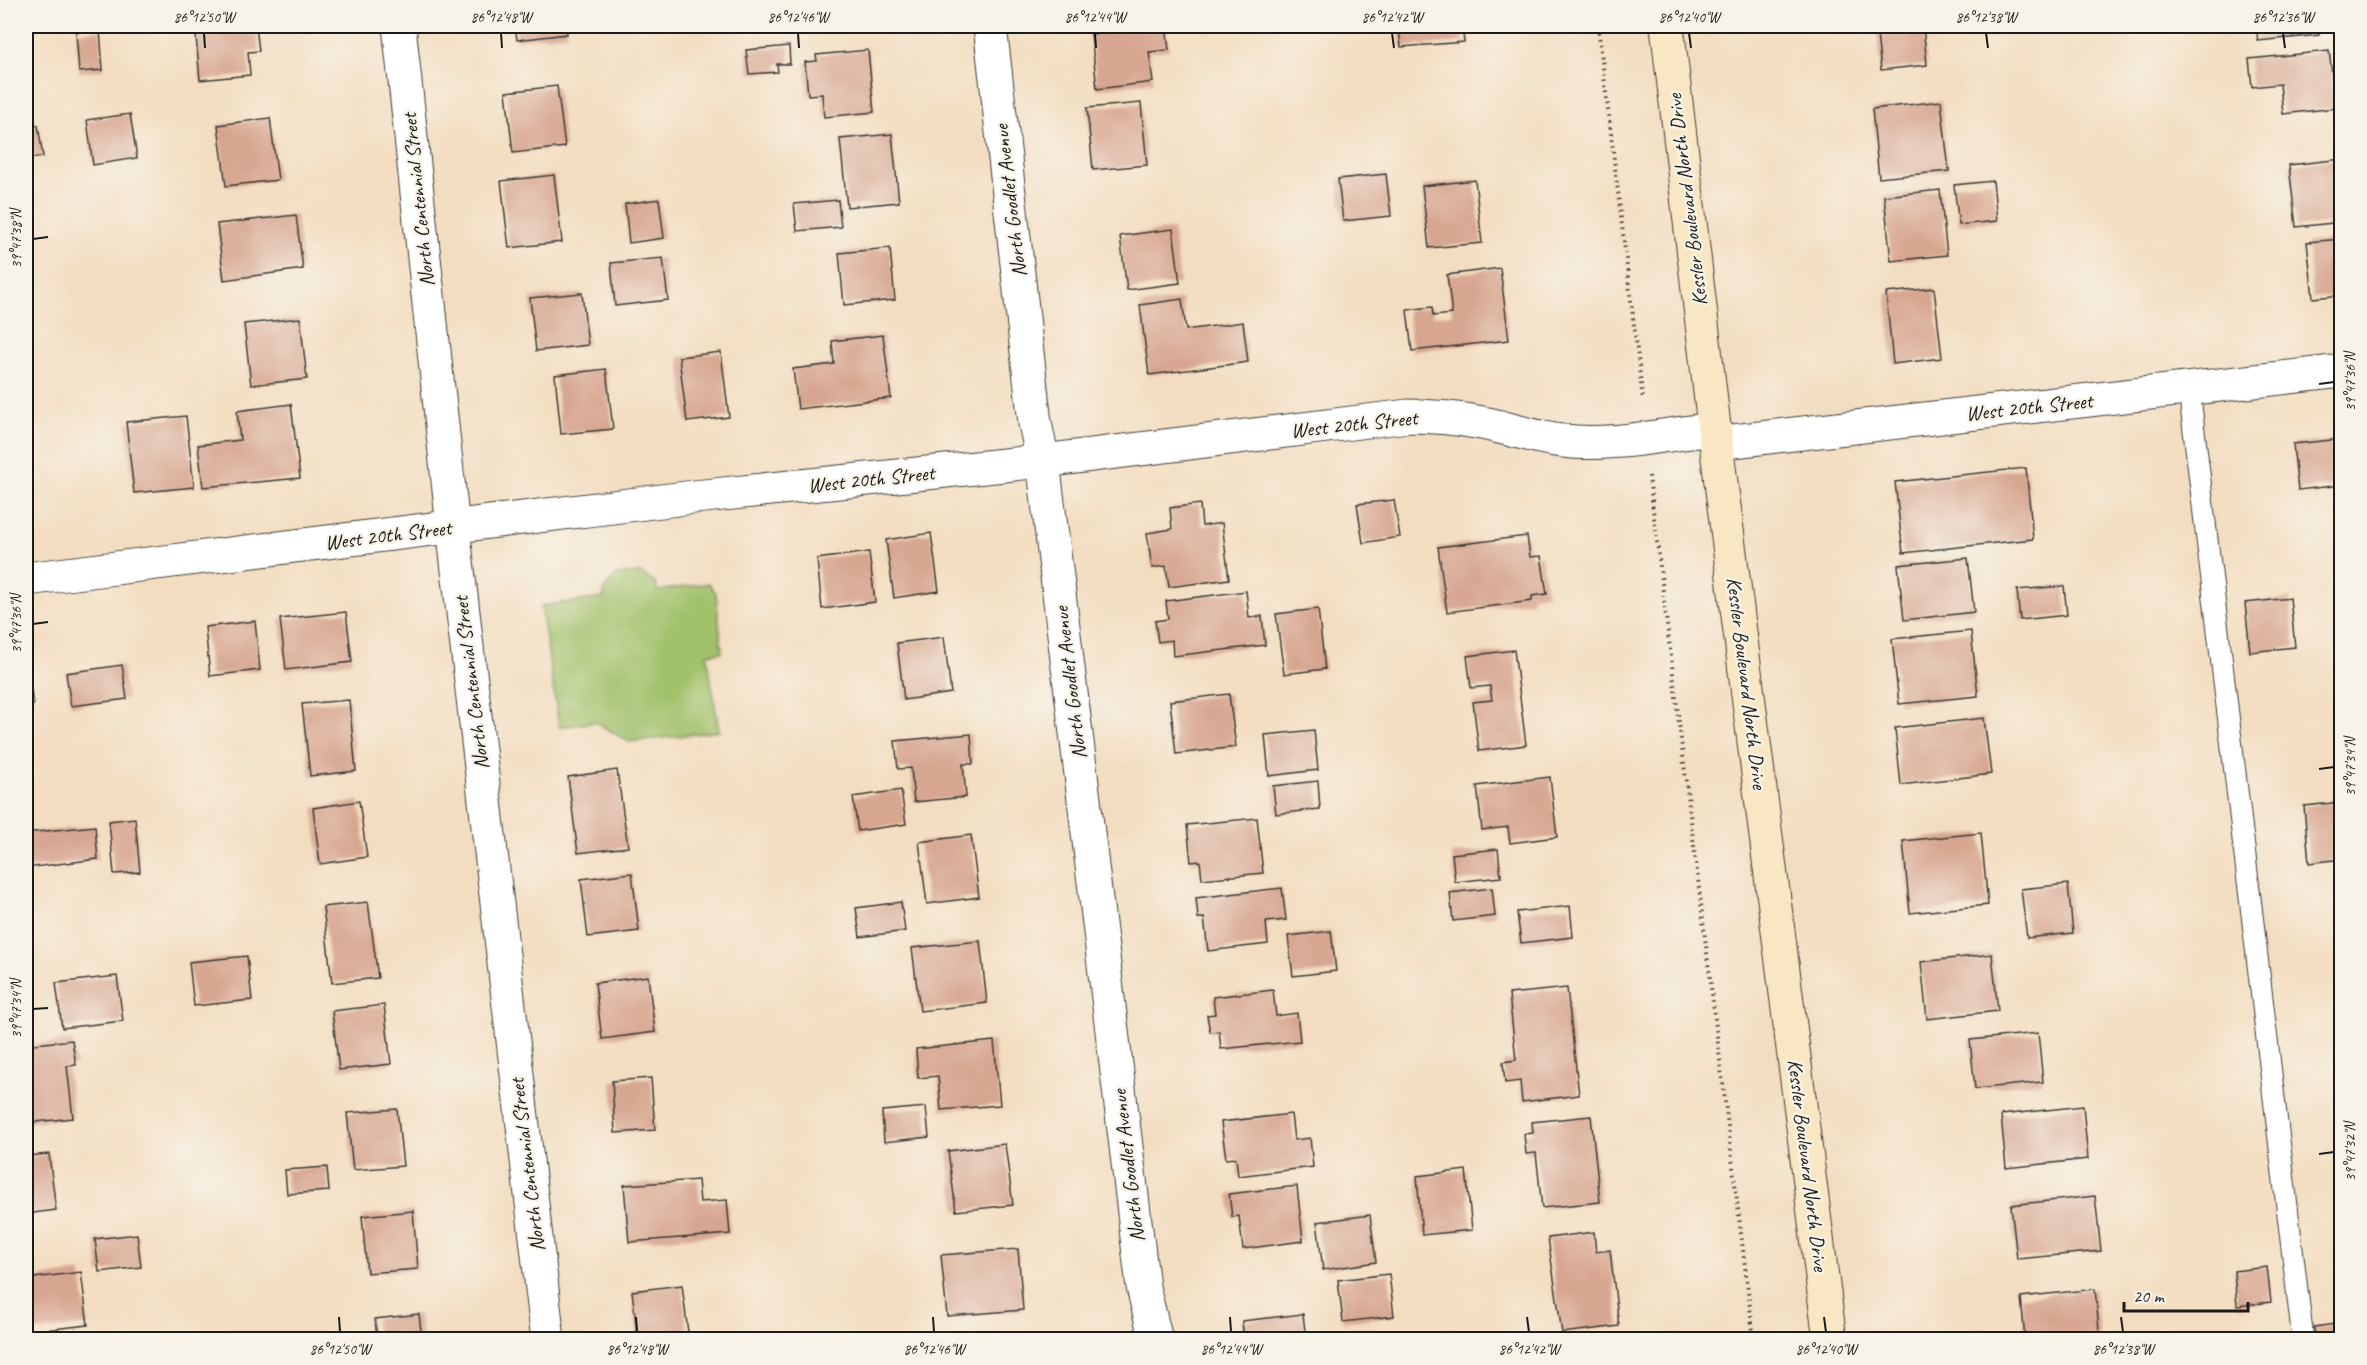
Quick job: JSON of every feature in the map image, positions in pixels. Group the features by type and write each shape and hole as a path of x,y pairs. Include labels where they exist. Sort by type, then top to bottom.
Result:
{"main road":[{"name":"Kessler Boulevard North Drive","path":"1666,26 1715,436 1830,1340"}],"street":[{"name":"North Centennial Street","path":"399,26 453,527 548,1340"},
{"name":"North Goodlet Avenue","path":"990,26 1035,423 1043,461 1143,1287 1156,1340"},
{"name":"West 20th Street","path":"26,579 694,497 1043,461 1408,416 1438,416 1482,423 1535,437 1565,442 1648,436 1715,436 2189,389 2342,371"}],"lane":[{"path":"2189,389 2302,1340"}],"path":[{"path":"1598,26 1648,436 1651,501 1754,1340"}],"green space":[{"path":"641,573 655,583 658,591 708,583 716,593 722,652 707,654 719,731 629,742 596,722 559,727 541,606 604,598 604,589 617,575"}],"building":[{"path":"195,26 256,26 259,51 248,52 250,75 200,80"},
{"path":"515,26 566,26 567,34 517,40"},
{"path":"785,26 835,26 835,27 785,33"},
{"path":"1166,26 1169,50 1149,52 1153,82 1097,89 1091,34"},
{"path":"1399,26 1462,26 1464,42 1401,47"},
{"path":"1876,26 1923,26 1927,65 1881,70"},
{"path":"2256,26 2318,26 2319,35 2258,41"},
{"path":"100,30 103,70 79,72 76,32"},
{"path":"789,46 790,64 777,64 778,72 749,74 746,50"},
{"path":"868,50 874,112 824,117 822,94 808,95 805,62 817,61 816,55"},
{"path":"2329,51 2336,108 2283,114 2280,84 2252,87 2249,59"},
{"path":"557,86 565,147 513,153 506,92"},
{"path":"1941,101 1949,171 1879,178 1872,109"},
{"path":"1141,103 1147,165 1093,170 1087,108"},
{"path":"130,114 137,158 93,165 87,120"},
{"path":"270,118 278,180 226,186 218,125"},
{"path":"38,125 43,157 26,159 26,126"},
{"path":"892,134 899,202 847,207 840,139"},
{"path":"2342,159 2342,222 2296,227 2289,165"},
{"path":"1386,174 1391,216 1343,221 1338,179"},
{"path":"554,175 562,242 509,248 501,181"},
{"path":"1475,180 1482,243 1429,248 1422,186"},
{"path":"1993,181 1997,221 1959,225 1954,185"},
{"path":"1940,190 1947,255 1891,261 1884,196"},
{"path":"659,199 664,238 629,243 625,204"},
{"path":"838,200 841,227 797,231 794,204"},
{"path":"296,215 303,269 224,280 217,224"},
{"path":"1173,229 1180,283 1127,290 1120,236"},
{"path":"2342,239 2342,295 2313,298 2307,242"},
{"path":"890,248 895,300 844,305 839,253"},
{"path":"663,258 668,300 615,306 611,263"},
{"path":"1500,268 1509,340 1412,351 1407,310 1432,307 1433,316 1452,314 1447,275"},
{"path":"1934,288 1942,358 1893,364 1886,293"},
{"path":"582,293 588,345 536,351 530,298"},
{"path":"1182,299 1186,330 1243,322 1248,362 1149,375 1140,305"},
{"path":"300,318 307,379 251,385 244,324"},
{"path":"883,335 891,398 798,409 793,369 834,364 832,341"},
{"path":"721,352 729,417 687,422 679,357"},
{"path":"606,369 613,429 561,434 555,375"},
{"path":"291,404 300,478 203,487 198,445 240,440 237,411"},
{"path":"186,416 194,487 134,493 126,422"},
{"path":"2342,439 2342,485 2298,490 2293,444"},
{"path":"2026,468 2033,539 1903,553 1895,482"},
{"path":"1394,500 1400,537 1363,543 1357,504"},
{"path":"1200,504 1202,526 1222,523 1229,579 1169,587 1166,566 1152,568 1147,533 1172,529 1170,508"},
{"path":"931,533 939,591 894,598 886,540"},
{"path":"1527,536 1530,557 1541,556 1547,594 1532,596 1532,601 1447,612 1438,547"},
{"path":"869,552 875,602 822,609 817,559"},
{"path":"1968,558 1974,612 1904,620 1898,565"},
{"path":"2064,586 2067,615 2020,620 2017,590"},
{"path":"1246,591 1249,618 1262,616 1265,645 1173,656 1172,640 1158,642 1155,621 1168,619 1166,601"},
{"path":"2290,598 2295,647 2250,652 2245,603"},
{"path":"1318,609 1325,669 1284,674 1276,614"},
{"path":"346,612 352,662 286,670 280,619"},
{"path":"255,621 260,670 210,676 205,627"},
{"path":"1971,631 1978,696 1899,704 1892,639"},
{"path":"944,637 951,693 904,700 897,643"},
{"path":"1514,650 1526,745 1479,751 1473,702 1492,700 1490,686 1471,688 1467,656"},
{"path":"26,655 33,705 26,706"},
{"path":"122,665 127,699 71,706 66,673"},
{"path":"1229,694 1236,747 1176,754 1170,701"},
{"path":"349,700 356,771 310,776 302,704"},
{"path":"1984,718 1991,774 1901,785 1895,728"},
{"path":"1314,730 1318,770 1269,776 1265,735"},
{"path":"971,734 973,764 963,764 966,797 914,802 911,768 898,769 895,741"},
{"path":"617,770 628,847 578,853 568,777"},
{"path":"1550,777 1557,837 1510,843 1508,827 1482,830 1477,786"},
{"path":"1318,781 1320,809 1276,814 1273,786"},
{"path":"901,790 906,824 858,831 853,797"},
{"path":"359,801 367,857 320,864 313,808"},
{"path":"2342,802 2342,859 2309,863 2304,806"},
{"path":"135,818 140,872 114,874 109,821"},
{"path":"1257,818 1263,873 1202,879 1200,861 1191,862 1187,825"},
{"path":"95,826 98,859 26,868 26,833"},
{"path":"1981,833 1988,905 1910,913 1903,841"},
{"path":"971,835 979,897 927,904 919,842"},
{"path":"1498,849 1501,877 1455,882 1452,854"},
{"path":"632,873 639,931 588,937 581,879"},
{"path":"2068,884 2073,933 2027,938 2021,889"},
{"path":"1282,888 1286,920 1266,922 1268,944 1208,951 1204,918 1198,918 1196,898"},
{"path":"1492,888 1495,916 1453,921 1450,893"},
{"path":"368,902 378,978 332,983 323,907"},
{"path":"901,902 905,931 860,937 856,908"},
{"path":"1570,906 1573,937 1521,943 1517,912"},
{"path":"1331,931 1336,971 1293,976 1288,936"},
{"path":"980,941 987,1003 920,1011 912,948"},
{"path":"1992,954 1998,1011 1927,1019 1921,962"},
{"path":"247,956 252,1000 194,1006 189,962"},
{"path":"117,976 123,1021 62,1028 56,983"},
{"path":"648,976 655,1032 602,1039 595,983"},
{"path":"1567,988 1579,1095 1522,1102 1520,1081 1505,1083 1503,1062 1516,1060 1509,994"},
{"path":"1273,990 1276,1016 1297,1013 1300,1041 1221,1049 1219,1031 1210,1032 1207,1015 1215,1014 1213,997"},
{"path":"384,1005 391,1064 339,1070 332,1011"},
{"path":"2038,1033 2043,1082 1975,1089 1970,1040"},
{"path":"72,1040 76,1065 67,1066 73,1118 26,1123 26,1045"},
{"path":"994,1041 1000,1105 941,1110 938,1076 918,1078 916,1049"},
{"path":"651,1078 655,1130 615,1133 612,1081"},
{"path":"2083,1106 2088,1159 2006,1168 2001,1115"},
{"path":"926,1107 929,1137 884,1142 882,1111"},
{"path":"397,1109 403,1166 353,1170 347,1113"},
{"path":"1291,1114 1294,1140 1310,1138 1313,1167 1238,1176 1236,1158 1226,1159 1221,1122"},
{"path":"1591,1116 1600,1202 1542,1208 1536,1153 1526,1154 1524,1134 1533,1133 1532,1122"},
{"path":"1005,1144 1013,1205 956,1211 948,1151"},
{"path":"49,1154 56,1210 26,1214 26,1156"},
{"path":"327,1167 329,1191 287,1194 285,1170"},
{"path":"1466,1170 1472,1230 1422,1235 1417,1176"},
{"path":"698,1180 700,1202 727,1200 730,1234 629,1242 624,1185"},
{"path":"1297,1186 1303,1241 1243,1249 1239,1216 1232,1217 1229,1194"},
{"path":"2095,1196 2101,1251 2017,1259 2011,1205"},
{"path":"413,1211 418,1269 367,1273 362,1216"},
{"path":"1370,1215 1376,1262 1323,1270 1317,1222"},
{"path":"1594,1232 1596,1252 1610,1250 1619,1326 1562,1333 1548,1238"},
{"path":"137,1234 141,1267 99,1272 95,1239"},
{"path":"1018,1249 1023,1310 947,1316 941,1255"},
{"path":"2267,1267 2271,1302 2237,1306 2234,1271"},
{"path":"81,1272 88,1325 26,1332 26,1279"},
{"path":"1389,1274 1394,1316 1343,1322 1338,1280"},
{"path":"682,1285 689,1340 638,1340 632,1291"},
{"path":"2095,1289 2100,1340 2025,1340 2021,1297"},
{"path":"419,1314 422,1340 377,1340 375,1319"},
{"path":"1303,1314 1306,1340 1244,1340 1242,1321"},
{"path":"2342,1323 2342,1340 2315,1340 2314,1327"}]}
